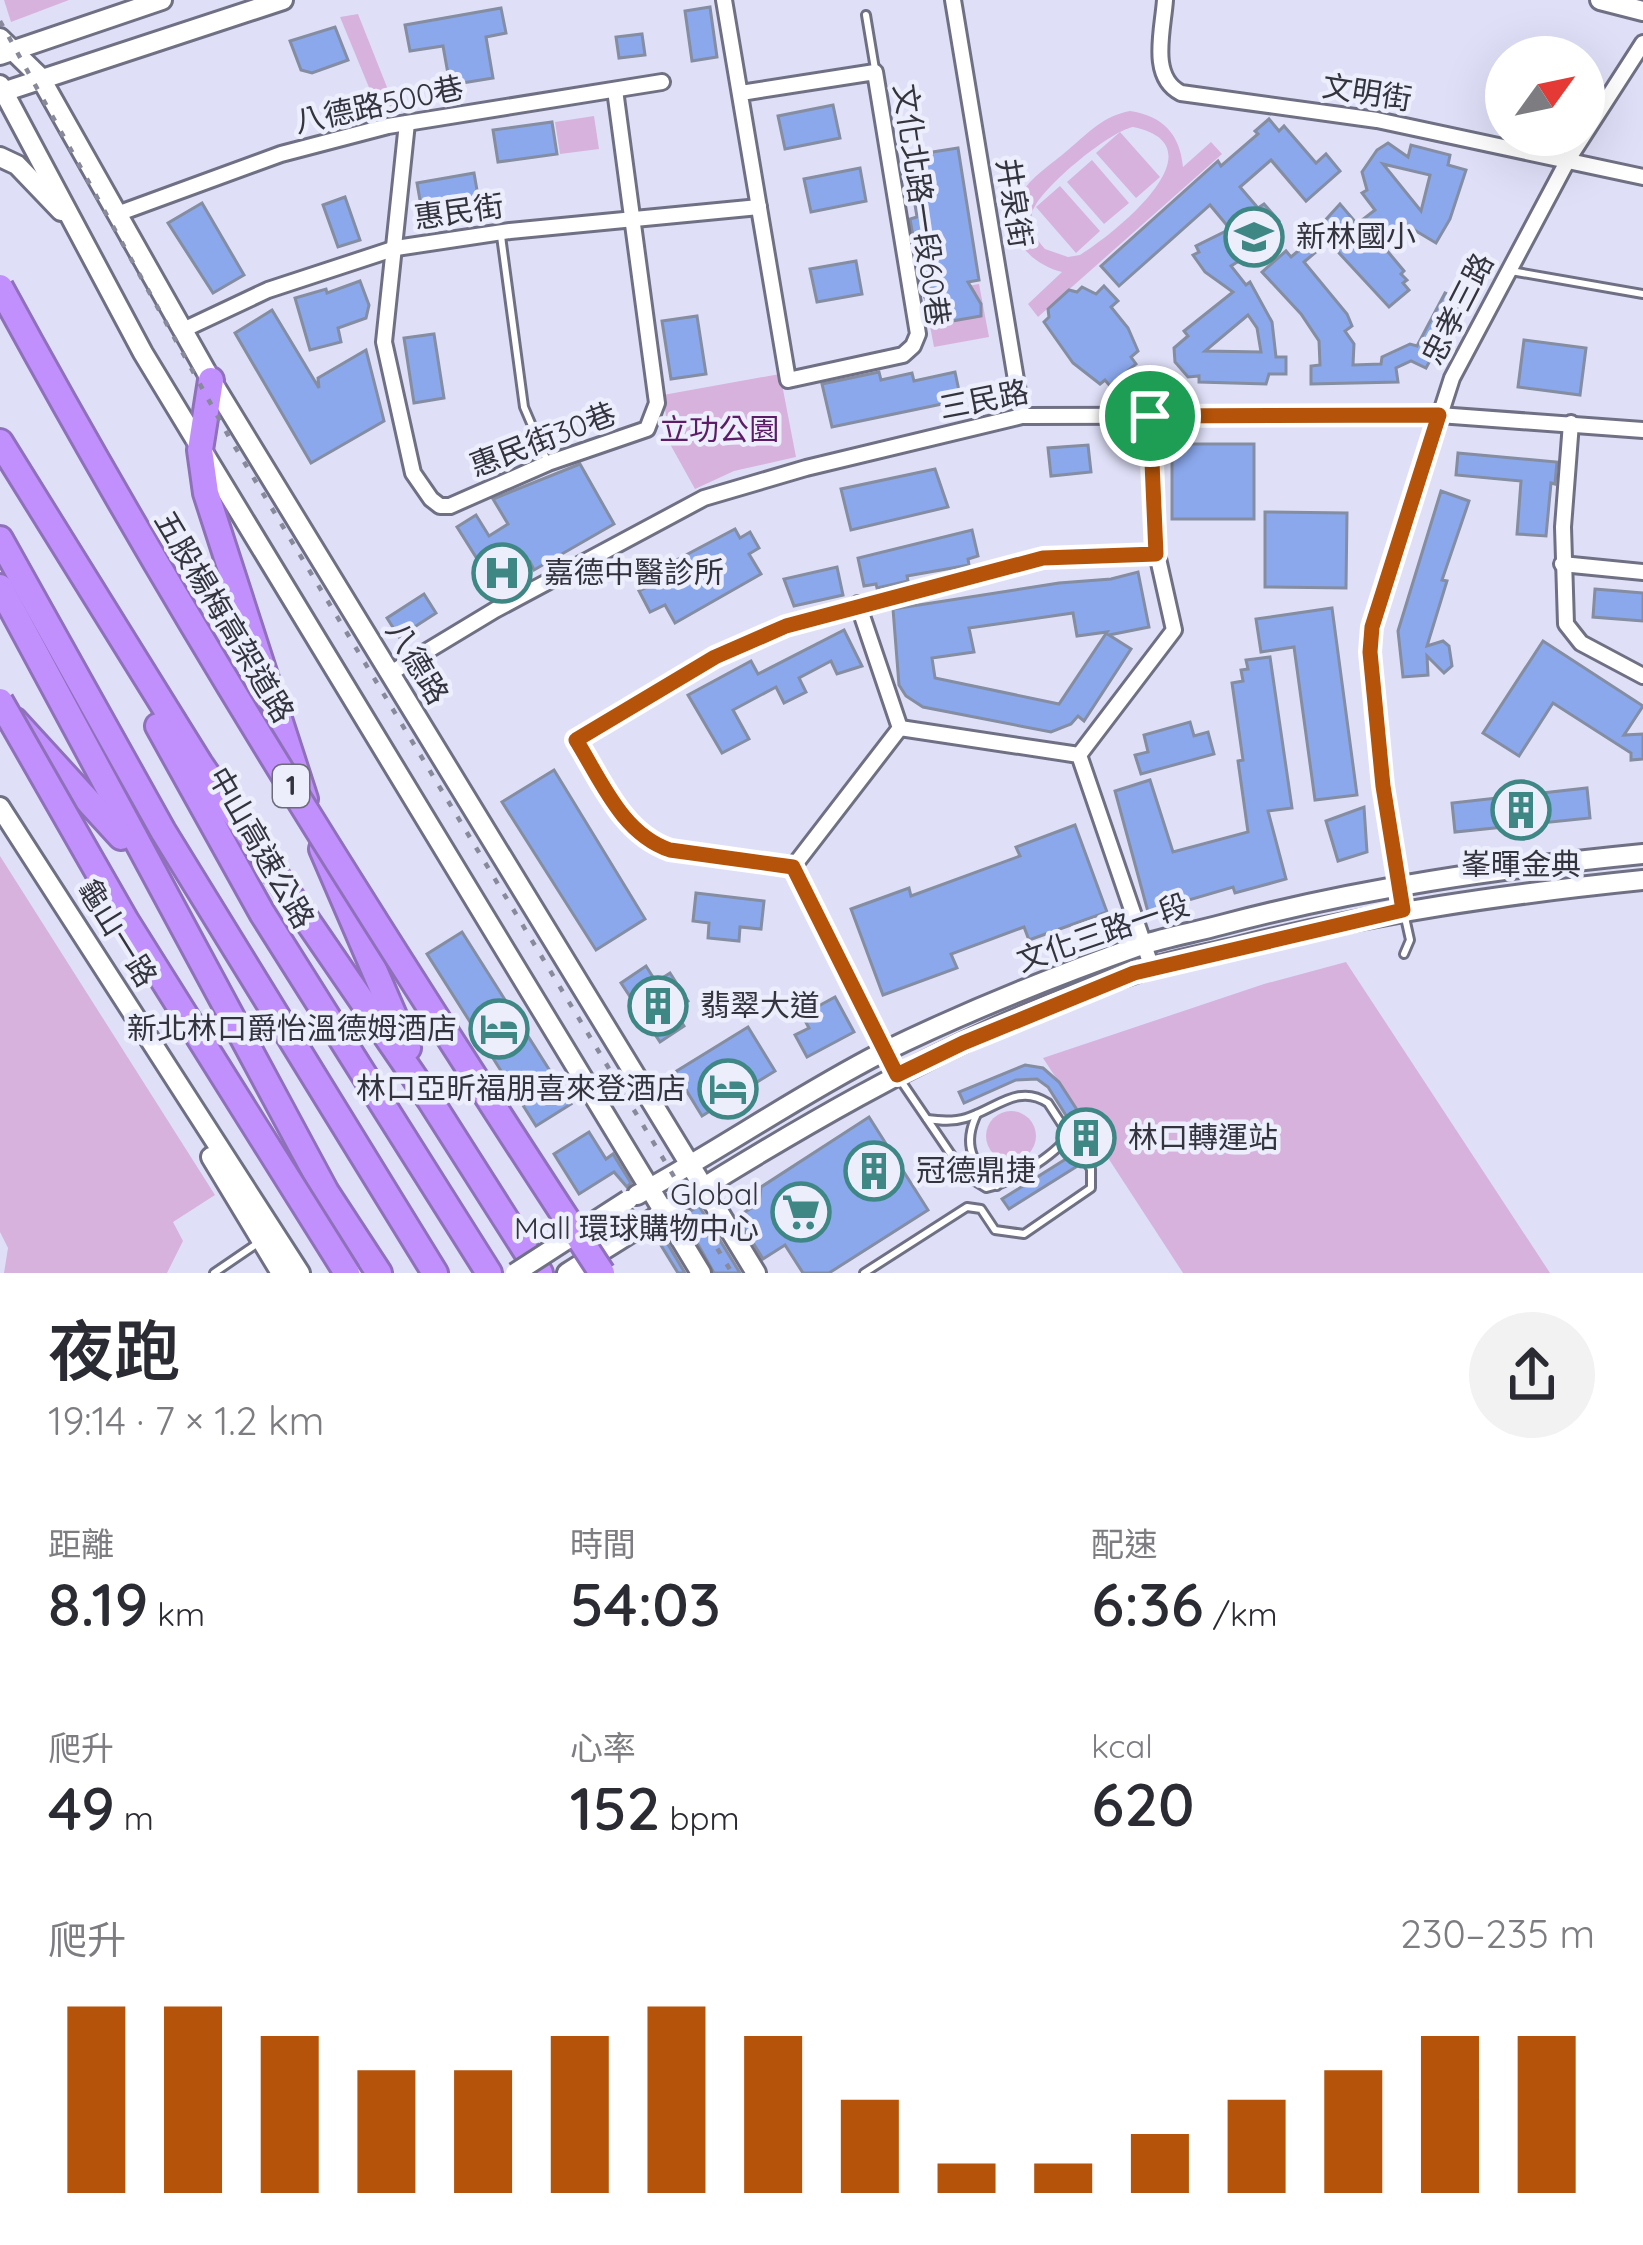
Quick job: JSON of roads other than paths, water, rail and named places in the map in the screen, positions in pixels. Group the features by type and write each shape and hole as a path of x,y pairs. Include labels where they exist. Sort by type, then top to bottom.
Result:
{"highway":[{"name":"五股楊梅高架道路","path":"0,287 86,447 266,746 602,1273"},
{"path":"211,380 200,449 206,494 226,560 323,852 430,1100"},
{"path":"0,442 200,764 430,1100 540,1273"},
{"name":"中山高速公路","path":"0,442 262,913 489,1273"},
{"path":"0,539 163,831 435,1273"},
{"path":"0,587 326,1192 379,1273"},
{"path":"0,704 150,871"},
{"path":"0,704 126,921 347,1273"}],"street":[{"path":"5,48 162,0"},
{"path":"283,0 1,90 143,353 701,1273"},
{"name":"文化北路一段60巷","path":"724,0 788,380 893,360 913,346 918,334 875,72 741,93"},
{"name":"井泉街","path":"953,0 1022,416"},
{"name":"文明街","path":"1165,0 1162,76 1170,88 1181,93 1376,120 1643,177"},
{"path":"1600,0 1643,11"},
{"name":"忠孝三路","path":"1403,910 1383,786 1370,652 1372,627 1452,378 1569,158 1643,43"},
{"name":"八德路","path":"5,48 40,77 211,380 756,1273"},
{"name":"八德路500巷","path":"117,214 281,154 407,123 662,82"},
{"name":"惠民街30巷","path":"407,123 384,342 401,428 420,487 440,506 450,506 548,463 647,429 653,422 657,403 615,90"},
{"path":"0,157 17,165 77,228"},
{"name":"惠民街","path":"183,330 268,290 396,248 759,207"},
{"name":"三民路","path":"389,674 496,610 704,498 1022,416 1439,415 1643,430"},
{"path":"1571,422 1562,564 1566,623 1581,643 1643,676"},
{"path":"793,867 651,844 621,812 576,740 715,657 786,626 1043,558 1156,554 1174,630 1079,755"},
{"path":"1562,564 1643,572"},
{"path":"858,604 899,728"},
{"path":"899,728 1079,755"},
{"path":"793,867 899,728"},
{"path":"1079,755 1152,968"},
{"name":"龜山一路","path":"0,806 300,1273"},
{"name":"文化三路一段","path":"515,1273 805,1093 962,1015 1146,944 1286,908 1399,886 1515,866 1643,854"},
{"path":"793,867 897,1075"},
{"name":"文化三路一段","path":"567,1273 897,1075 984,1034 1152,968 1403,910 1515,892 1643,880"},
{"path":"133,1017 281,1273"},
{"path":"224,1180 272,1273"}],"lane":[{"path":"866,15 875,72"},
{"path":"501,233 524,407 548,463"},
{"path":"1507,270 1643,294"},
{"path":"1150,416 1156,554"},
{"path":"1403,910 1410,940 1404,954"},
{"path":"897,1075 972,1183 986,1188 997,1186 1069,1135"},
{"path":"864,1273 967,1207 981,1209 995,1231 1024,1234 1090,1188 1091,1169 1048,1103 1038,1096 1009,1097 977,1114 948,1121 927,1119"},
{"path":"977,1114 969,1132 969,1152 997,1186"},
{"path":"214,1273 255,1246"}],"railway":[{"path":"0,21 229,437 732,1273"}],"place":[{"name":"新林國小","path":"1254,237"},
{"name":"嘉德中醫診所","path":"502,573"},
{"name":"峯暉金典","path":"1521,810"},
{"name":"翡翠大道","path":"658,1006"},
{"name":"新北林口爵怡溫德姆酒店","path":"499,1029"},
{"name":"林口亞昕福朋喜來登酒店","path":"728,1089"},
{"name":"林口轉運站","path":"1086,1138"},
{"name":"冠德鼎捷","path":"874,1171"},
{"name":"Global Mall 環球購物中心","path":"801,1212"}],"park label":[{"name":"立功公園","path":"719,430"}]}
